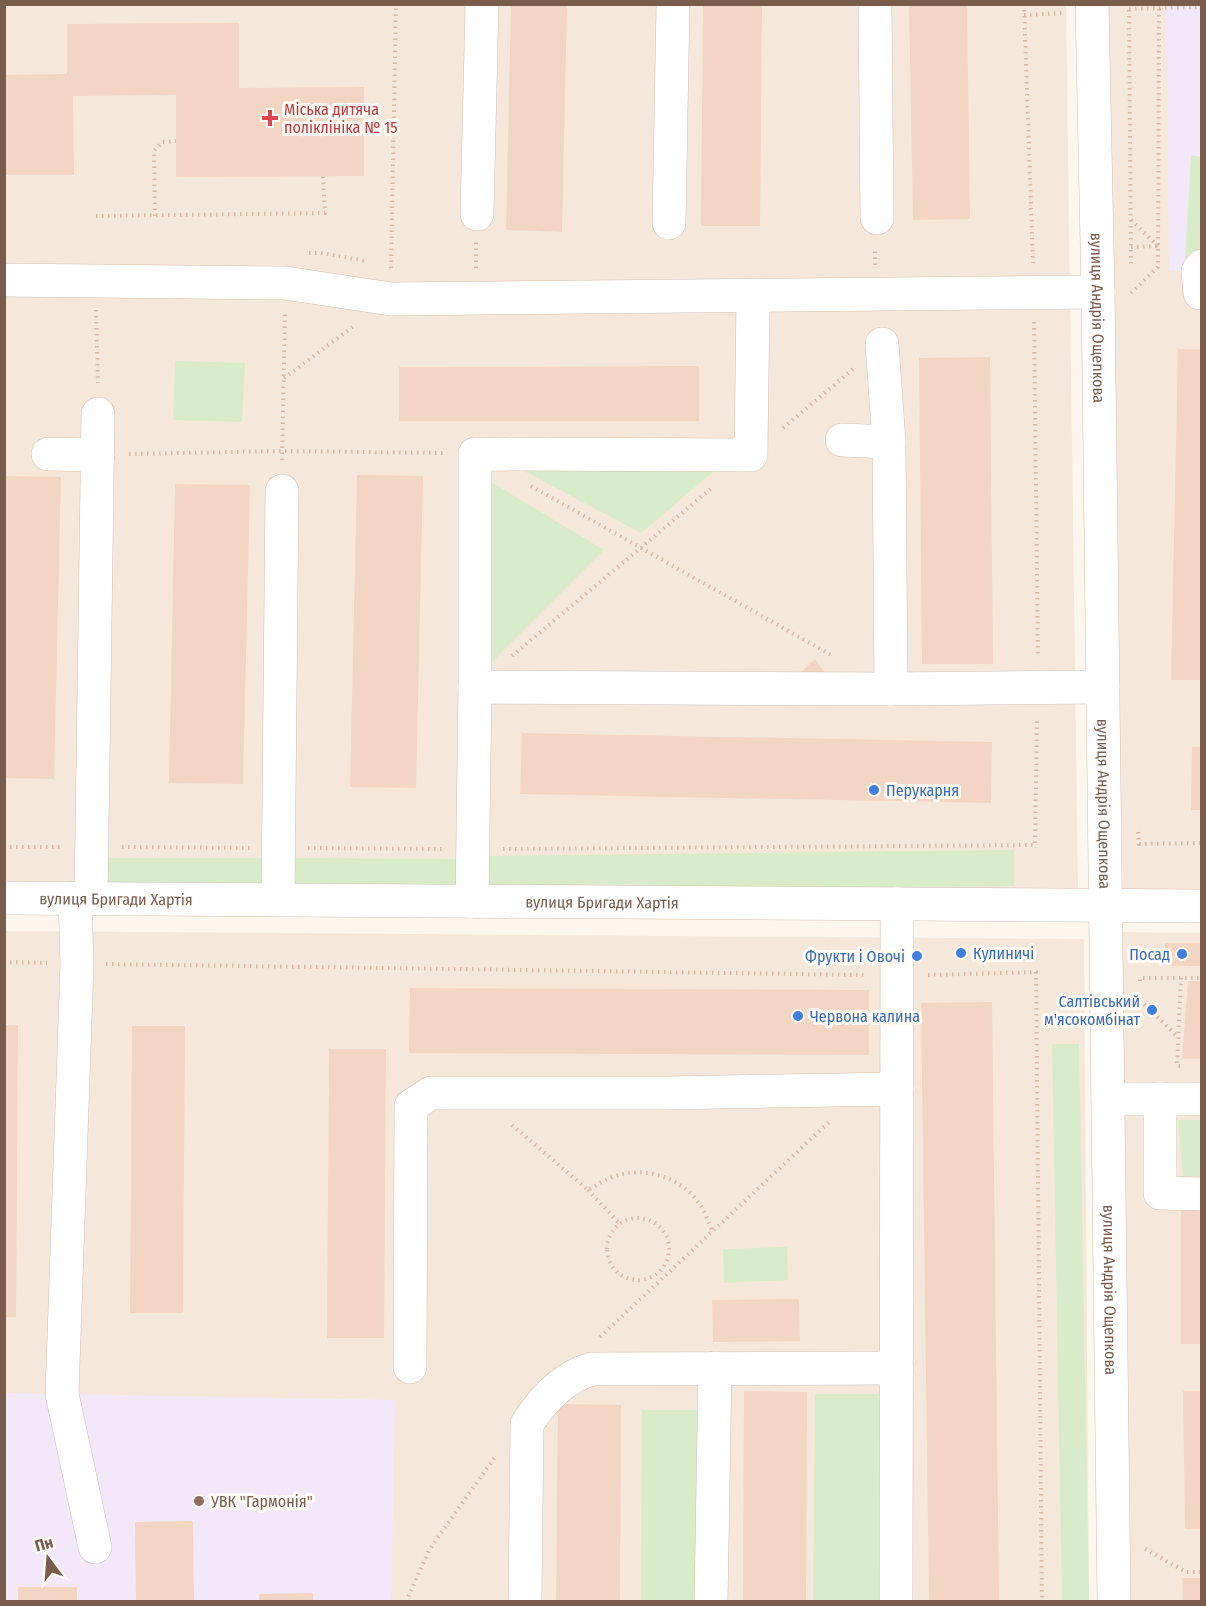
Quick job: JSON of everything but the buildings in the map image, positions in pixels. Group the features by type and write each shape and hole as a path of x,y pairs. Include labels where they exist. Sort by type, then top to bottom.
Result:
{"street":[{"path":"477,214 482,4"},
{"path":"669,223 673,4"},
{"path":"875,4 877,218"},
{"name":"вулиця Андрія Ощепкова","path":"1083,8 1098,292 1114,1602"},
{"path":"4,280 285,283 391,299 1098,292"},
{"path":"472,901 475,454 751,455 753,296"},
{"path":"882,344 889,442 891,689"},
{"path":"95,1546 62,1394 77,964 83,898 92,847 98,414"},
{"path":"842,440 889,442"},
{"path":"48,454 98,455"},
{"path":"278,899 282,491"},
{"path":"475,687 891,689 1102,687"},
{"name":"вулиця Бригади Хартія","path":"4,898 1202,906"},
{"path":"896,1602 897,904"},
{"path":"410,1366 411,1106 431,1093 655,1093 897,1089"},
{"path":"1108,1099 1202,1099"},
{"path":"1160,1099 1160,1193 1202,1194"},
{"path":"711,1602 715,1368"},
{"path":"525,1602 527,1424 541,1402 581,1372 592,1369 897,1368"}],"path":[{"path":"284,378 391,299 396,4"},
{"path":"4,847 473,849 1035,845 1038,688 1034,293 1024,4"},
{"path":"1131,293 1158,267 1159,6"},
{"path":"1129,9 1159,6 1202,7"},
{"path":"1024,15 1083,8"},
{"path":"155,216 154,151 162,142 176,141"},
{"path":"96,216 325,213 323,176"},
{"path":"476,298 477,214"},
{"path":"873,294 877,218"},
{"path":"1131,220 1158,246"},
{"path":"1131,247 1158,246"},
{"path":"96,281 98,414"},
{"path":"282,491 285,283"},
{"path":"751,455 882,344"},
{"path":"98,455 282,452 475,454"},
{"path":"527,483 839,660"},
{"path":"510,658 714,486"},
{"path":"1139,844 1202,843"},
{"path":"4,962 897,975 1036,972 1041,1602"},
{"path":"1140,978 1202,978"},
{"path":"1181,978 1176,1066 1185,1066"},
{"path":"1140,1000 1178,1038"},
{"path":"598,1340 830,1121"},
{"path":"510,1123 588,1190 620,1224"},
{"path":"588,1190 614,1176 631,1173 656,1174 677,1182 698,1201 713,1232"},
{"path":"634,1218 644,1218 661,1228 667,1236 669,1246 665,1266 658,1273 639,1281 619,1274 612,1266 607,1246 610,1236 620,1224 634,1218"},
{"path":"658,1273 663,1278"},
{"path":"406,1602 429,1550 501,1449"},
{"path":"1145,1549 1186,1572 1202,1572"}],"shaded area":[{"path":"5,5 1066,5 1078,890 5,884"},
{"path":"1101,5 1201,5 1201,895 1123,895"},
{"path":"1166,5 1201,5 1201,271 1169,271"},
{"path":"5,931 1084,939 1089,1601 5,1602"},
{"path":"1119,932 1201,933 1201,1601 1127,1601"},
{"name":"УВК \"Гармонія\"","path":"5,1393 395,1400 391,1601 5,1602"}],"green space":[{"path":"1191,155 1201,157 1201,260 1185,260"},
{"path":"175,361 245,363 242,422 173,420"},
{"path":"726,461 641,533 507,462"},
{"path":"486,479 604,550 489,665"},
{"path":"1014,850 1014,886 485,892 484,856"},
{"path":"100,858 270,858 270,890 100,890"},
{"path":"292,858 460,859 459,891 292,890"},
{"path":"1052,1044 1079,1044 1089,1601 1062,1601"},
{"path":"1178,1120 1201,1120 1201,1177 1183,1176"},
{"path":"787,1247 788,1280 724,1283 723,1249"},
{"path":"815,1394 888,1394 886,1601 813,1602"},
{"path":"642,1410 698,1410 697,1601 641,1602"}],"place":[{"name":"Міська дитяча поліклініка № 15","path":"270,118"},
{"name":"Перукарня","path":"874,790"},
{"name":"Кулиничі","path":"961,953"},
{"name":"Посад","path":"1182,954"},
{"name":"Фрукти і Овочі","path":"917,956"},
{"name":"Салтівський м'ясокомбінат","path":"1152,1010"},
{"name":"Червона калина","path":"798,1016"},
{"name":"УВК \"Гармонія\"","path":"199,1501"}]}
